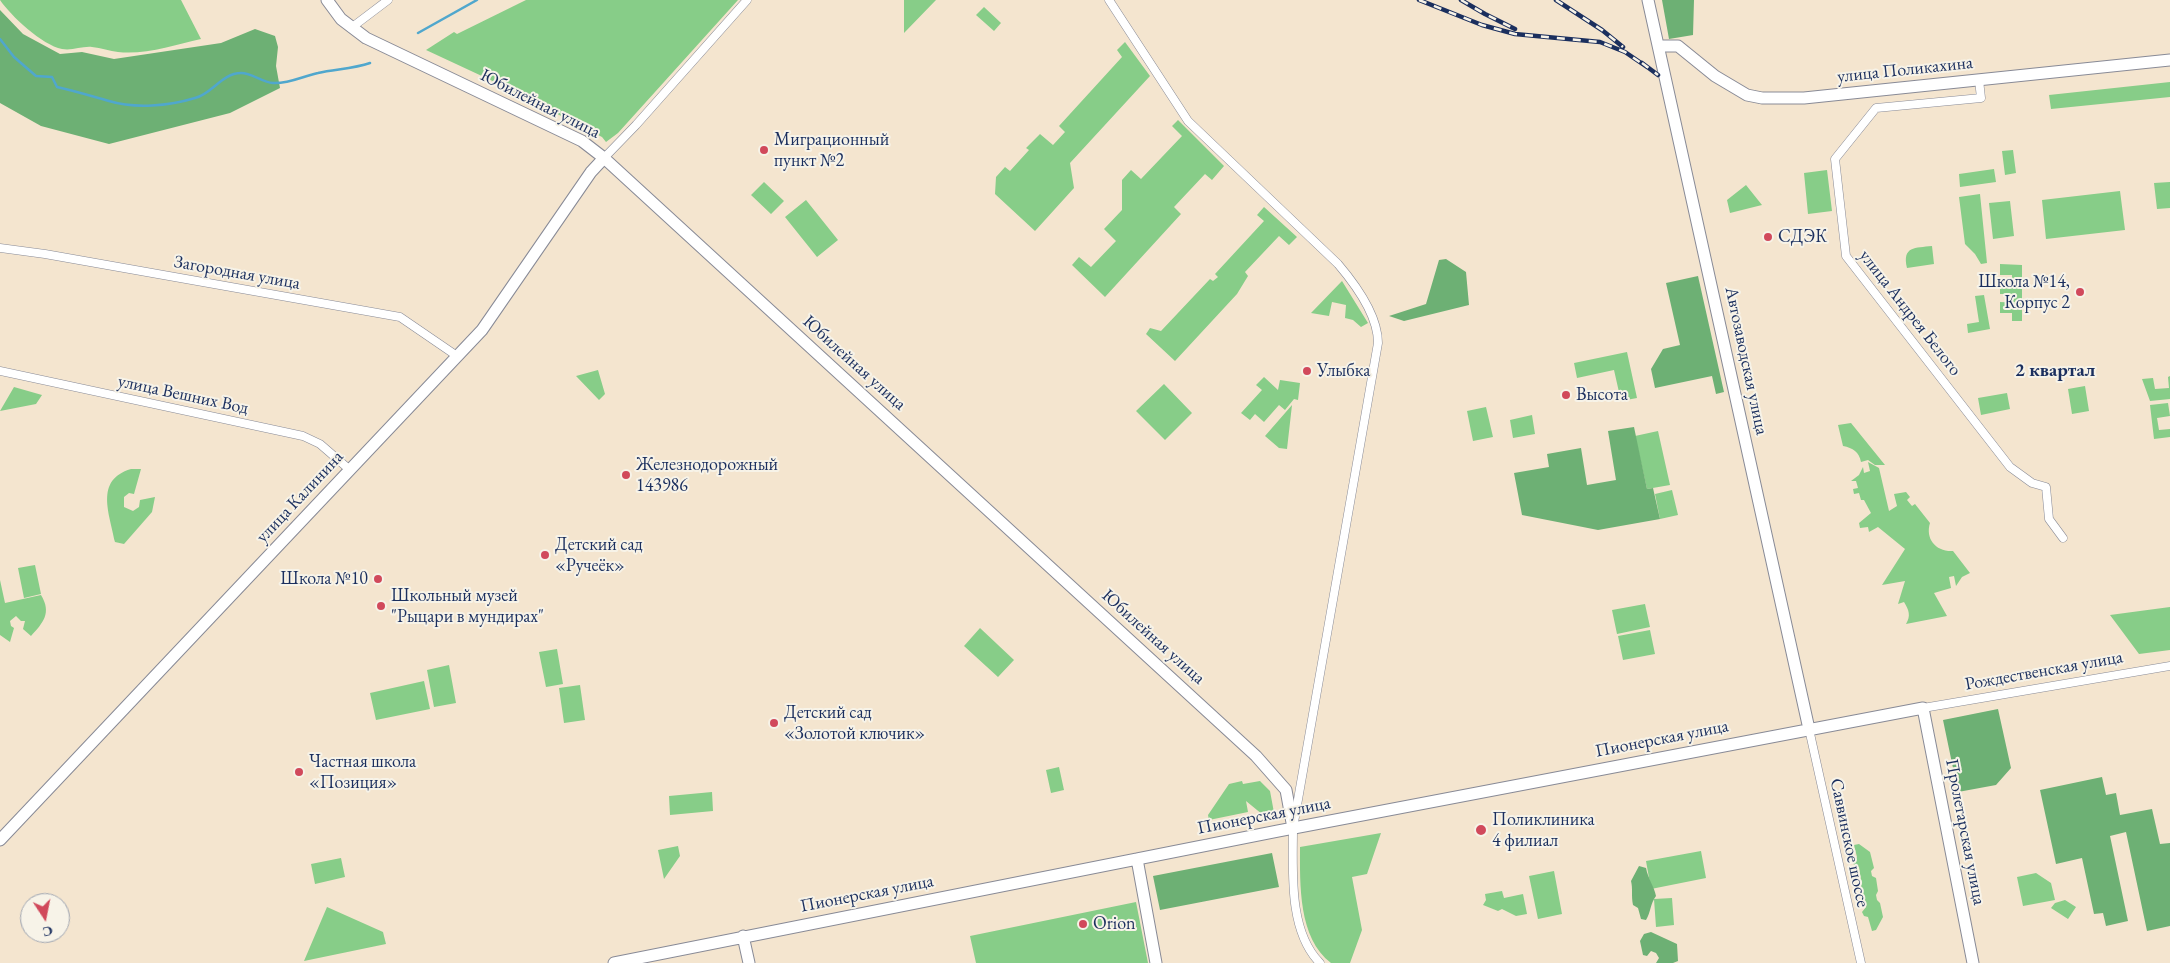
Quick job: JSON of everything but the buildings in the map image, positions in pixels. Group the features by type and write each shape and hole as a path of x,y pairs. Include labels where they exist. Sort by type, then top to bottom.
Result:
{"street":[{"name":"Юбилейная улица","path":"327,0 341,19 366,38 582,141 604,158 1256,756 1286,790"},
{"path":"351,28 388,0"},
{"path":"604,158 636,126 747,0"},
{"path":"1109,0 1188,121 1338,264 1357,289 1377,328 1378,343 1293,828 1293,874 1297,914 1309,949 1320,963"},
{"name":"Автозаводская улица","path":"1648,0 1809,729"},
{"name":"улица Поликахина","path":"1659,46 1678,46 1729,86 1746,94 1762,98 1804,98 2170,60"},
{"name":"улица Андрея Белого","path":"1979,80 1981,98 1876,108 1835,159 1846,256 2010,467 2032,483 2046,487 2049,519 2063,538"},
{"name":"улица Калинина","path":"0,840 482,330 591,172 604,158"},
{"name":"Загородная улица","path":"0,248 400,317 457,356"},
{"name":"улица Вешних Вод","path":"0,370 303,436 320,444 350,470"},
{"name":"Рождественская улица","path":"1923,708 2170,666"},
{"name":"Пионерская улица","path":"614,963 1293,828 1923,708"},
{"name":"Пролетарская улица","path":"1923,708 1973,963"},
{"name":"Саввинское шоссе","path":"1809,729 1861,963"},
{"path":"1293,828 1286,790 1300,788"},
{"path":"1136,859 1156,963"},
{"path":"743,936 749,963"}],"green space":[{"path":"0,0 181,0 201,39 160,49 128,53 92,47 62,49 36,36"},
{"path":"526,0 738,0 618,133 606,142 602,137 499,84 426,50 454,32 457,34"},
{"path":"904,0 936,0 904,33"},
{"path":"1662,0 1694,0 1693,35 1669,39"},
{"path":"984,7 1001,23 994,31 976,15"},
{"path":"0,10 23,34 60,54 82,52 114,59 221,43 255,29 275,36 278,47 276,66 280,88 230,113 109,144 41,126 0,103"},
{"path":"1125,42 1150,76 1070,163 1074,188 1035,231 995,194 996,177 1005,167 1010,171 1029,150 1026,148 1040,134 1053,145 1065,132 1059,126 1122,57 1117,50"},
{"path":"2170,82 2170,97 2051,109 2049,95"},
{"path":"1178,120 1224,166 1212,180 1205,174 1174,207 1181,214 1105,297 1072,265 1079,257 1091,267 1116,241 1104,229 1122,210 1122,180 1131,170 1141,179 1182,136 1172,126"},
{"path":"2013,150 2016,173 2005,175 2002,151"},
{"path":"1994,169 1996,182 1960,187 1959,174"},
{"path":"1827,170 1832,211 1808,214 1804,173"},
{"path":"764,182 784,201 771,214 751,195"},
{"path":"2170,182 2170,208 2157,209 2154,183"},
{"path":"1746,185 1762,205 1730,213 1727,200"},
{"path":"2120,191 2125,230 2046,239 2042,200"},
{"path":"1980,194 1987,263 1981,264 1975,254 1965,244 1959,197"},
{"path":"806,200 838,240 817,257 785,217"},
{"path":"2010,201 2014,236 1993,239 1989,203"},
{"path":"1264,207 1297,237 1289,245 1279,236 1245,272 1248,276 1237,294 1175,361 1146,334 1150,328 1161,331 1210,279 1213,281 1218,277 1215,274 1264,221 1257,215"},
{"path":"1932,246 1934,264 1907,268 1906,256 1908,252 1915,248"},
{"path":"1446,259 1466,272 1469,305 1404,321 1389,316 1426,304 1439,260"},
{"path":"2000,264 2022,265 2022,283 2012,283 2012,275 2000,275"},
{"path":"1698,276 1724,392 1716,394 1712,376 1655,388 1651,369 1663,349 1680,345 1666,283"},
{"path":"1342,281 1368,323 1361,327 1353,320 1345,318 1346,305 1332,302 1329,316 1311,313"},
{"path":"2000,284 2022,284 2022,302 2012,302 2012,294 2000,294"},
{"path":"1984,295 1990,329 1968,333 1967,324 1979,322 1975,296"},
{"path":"2000,302 2022,303 2022,321 2012,321 2012,313 2000,313"},
{"path":"1627,352 1637,398 1621,401 1614,370 1577,378 1574,363"},
{"path":"598,370 605,394 599,400 576,376"},
{"path":"2170,376 2170,399 2150,401 2142,379 2153,378 2155,389 2169,388 2168,377"},
{"path":"1264,377 1278,390 1280,380 1300,383 1298,400 1294,399 1285,410 1279,405 1264,422 1255,414 1250,420 1241,413 1262,390 1256,385"},
{"path":"1164,384 1192,413 1165,440 1136,411"},
{"path":"2085,386 2089,411 2072,414 2068,389"},
{"path":"14,387 42,395 36,404 0,411"},
{"path":"2007,393 2010,409 1981,415 1978,398"},
{"path":"2168,403 2170,416 2157,418 2159,430 2170,429 2170,437 2154,439 2150,405"},
{"path":"1292,405 1287,449 1279,448 1265,436"},
{"path":"1486,407 1493,437 1473,441 1467,411"},
{"path":"1532,415 1535,434 1513,438 1510,420"},
{"path":"1851,423 1885,465 1875,465 1868,460 1861,462 1855,451 1843,446 1838,425"},
{"path":"1634,427 1647,489 1653,488 1660,519 1598,530 1522,515 1514,473 1549,467 1547,454 1581,448 1587,485 1616,480 1608,431"},
{"path":"1658,431 1670,485 1647,489 1635,436"},
{"path":"1868,462 1879,468 1889,511 1897,506 1894,494 1906,492 1910,497 1907,500 1912,506 1915,504 1930,523 1929,534 1933,543 1947,551 1953,551 1970,573 1962,577 1956,586 1954,576 1949,577 1951,588 1934,593 1947,616 1906,624 1909,616 1907,608 1904,602 1898,604 1905,581 1882,585 1905,549 1878,527 1869,532 1868,527 1860,528 1859,523 1871,513 1864,500 1861,500 1859,493 1854,494 1853,489 1858,488 1856,481 1851,481 1859,475 1863,467 1864,473 1870,471"},
{"path":"131,469 141,469 134,494 129,493 124,497 124,507 133,511 139,507 140,500 155,497 152,512 124,544 115,542 107,499 112,481 119,474"},
{"path":"1672,490 1678,515 1660,519 1655,494"},
{"path":"35,565 41,594 24,598 18,568"},
{"path":"0,580 5,603 41,595 46,607 45,617 31,636 23,629 25,621 21,621 16,616 10,621 11,626 14,628 10,642 0,635"},
{"path":"1645,604 1650,627 1617,634 1612,610"},
{"path":"2170,607 2170,650 2139,654 2110,615"},
{"path":"980,628 1014,660 998,677 964,646"},
{"path":"1650,630 1655,654 1623,660 1618,636"},
{"path":"557,649 563,684 546,687 539,652"},
{"path":"449,665 456,703 434,707 427,670"},
{"path":"424,681 430,709 376,720 370,693"},
{"path":"580,685 585,720 564,723 559,688"},
{"path":"1998,709 2011,768 1996,785 1958,792 1943,720"},
{"path":"1059,767 1064,790 1051,793 1046,770"},
{"path":"2102,777 2106,795 2116,793 2120,815 2152,809 2160,844 2170,843 2170,926 2147,931 2126,832 2110,836 2128,921 2106,926 2103,913 2094,914 2082,858 2056,864 2040,790"},
{"path":"1242,781 1243,784 1260,781 1270,791 1275,818 1268,819 1246,801 1248,812 1209,820 1208,815 1229,784"},
{"path":"712,792 713,811 670,815 669,796"},
{"path":"1381,833 1367,874 1352,877 1362,930 1350,963 1331,963 1312,940 1307,925 1301,893 1300,847"},
{"path":"1859,844 1870,852 1874,868 1871,871 1872,876 1876,878 1878,891 1876,895 1883,917 1876,930 1872,931 1868,917 1864,916 1862,912 1866,907 1859,883 1861,880 1859,867 1854,865 1853,862 1857,857 1854,845"},
{"path":"678,846 680,856 664,879 658,850"},
{"path":"1701,851 1706,878 1651,889 1646,861"},
{"path":"1272,853 1279,887 1160,910 1153,876"},
{"path":"341,858 345,877 315,884 311,864"},
{"path":"1639,866 1646,868 1656,896 1646,920 1641,919 1638,908 1632,902 1631,881"},
{"path":"1554,871 1562,914 1538,919 1529,876"},
{"path":"2036,873 2051,883 2055,900 2023,906 2017,877"},
{"path":"1502,891 1504,898 1523,894 1527,914 1516,916 1502,909 1498,911 1483,905 1486,900 1485,894"},
{"path":"1672,898 1674,925 1656,927 1654,899"},
{"path":"2065,900 2076,907 2068,919 2051,908 2055,903"},
{"name":"Orion","path":"1136,902 1148,963 976,963 970,936"},
{"path":"327,907 383,932 386,944 304,961"},
{"path":"1651,932 1677,944 1678,961 1673,963 1656,963 1659,958 1656,953 1651,951 1647,956 1643,955 1640,941 1644,934"}],"waterway":[{"path":"418,33 477,0"},
{"path":"0,39 14,57 36,76 52,77 57,87 109,101 141,106 163,105 201,96 228,76 234,74 245,73 269,82 279,83 370,63"}],"railway":[{"path":"1419,0 1482,25 1515,34 1600,42 1625,52 1647,67"},
{"path":"1461,0 1515,29"},
{"path":"1556,0 1602,30 1623,47"},
{"path":"1642,63 1658,75"}],"place":[{"name":"Миграционный пункт №2","path":"764,150"},
{"name":"СДЭК","path":"1768,237"},
{"name":"Школа №14, Корпус 2","path":"2080,292"},
{"name":"Улыбка","path":"1307,371"},
{"name":"Высота","path":"1566,395"},
{"name":"Железнодорожный 143986","path":"626,475"},
{"name":"Детский сад «Ручеёк»","path":"545,555"},
{"name":"Школа №10","path":"378,579"},
{"name":"Школьный музей \"Рыцари в мундирах\"","path":"381,606"},
{"name":"Детский сад «Золотой ключик»","path":"774,723"},
{"name":"Частная школа «Позиция»","path":"299,772"},
{"name":"Поликлиника 4 филиал","path":"1481,830"},
{"name":"Orion","path":"1083,924"}],"district":[{"name":"2 квартал","path":"2055,371"}]}
